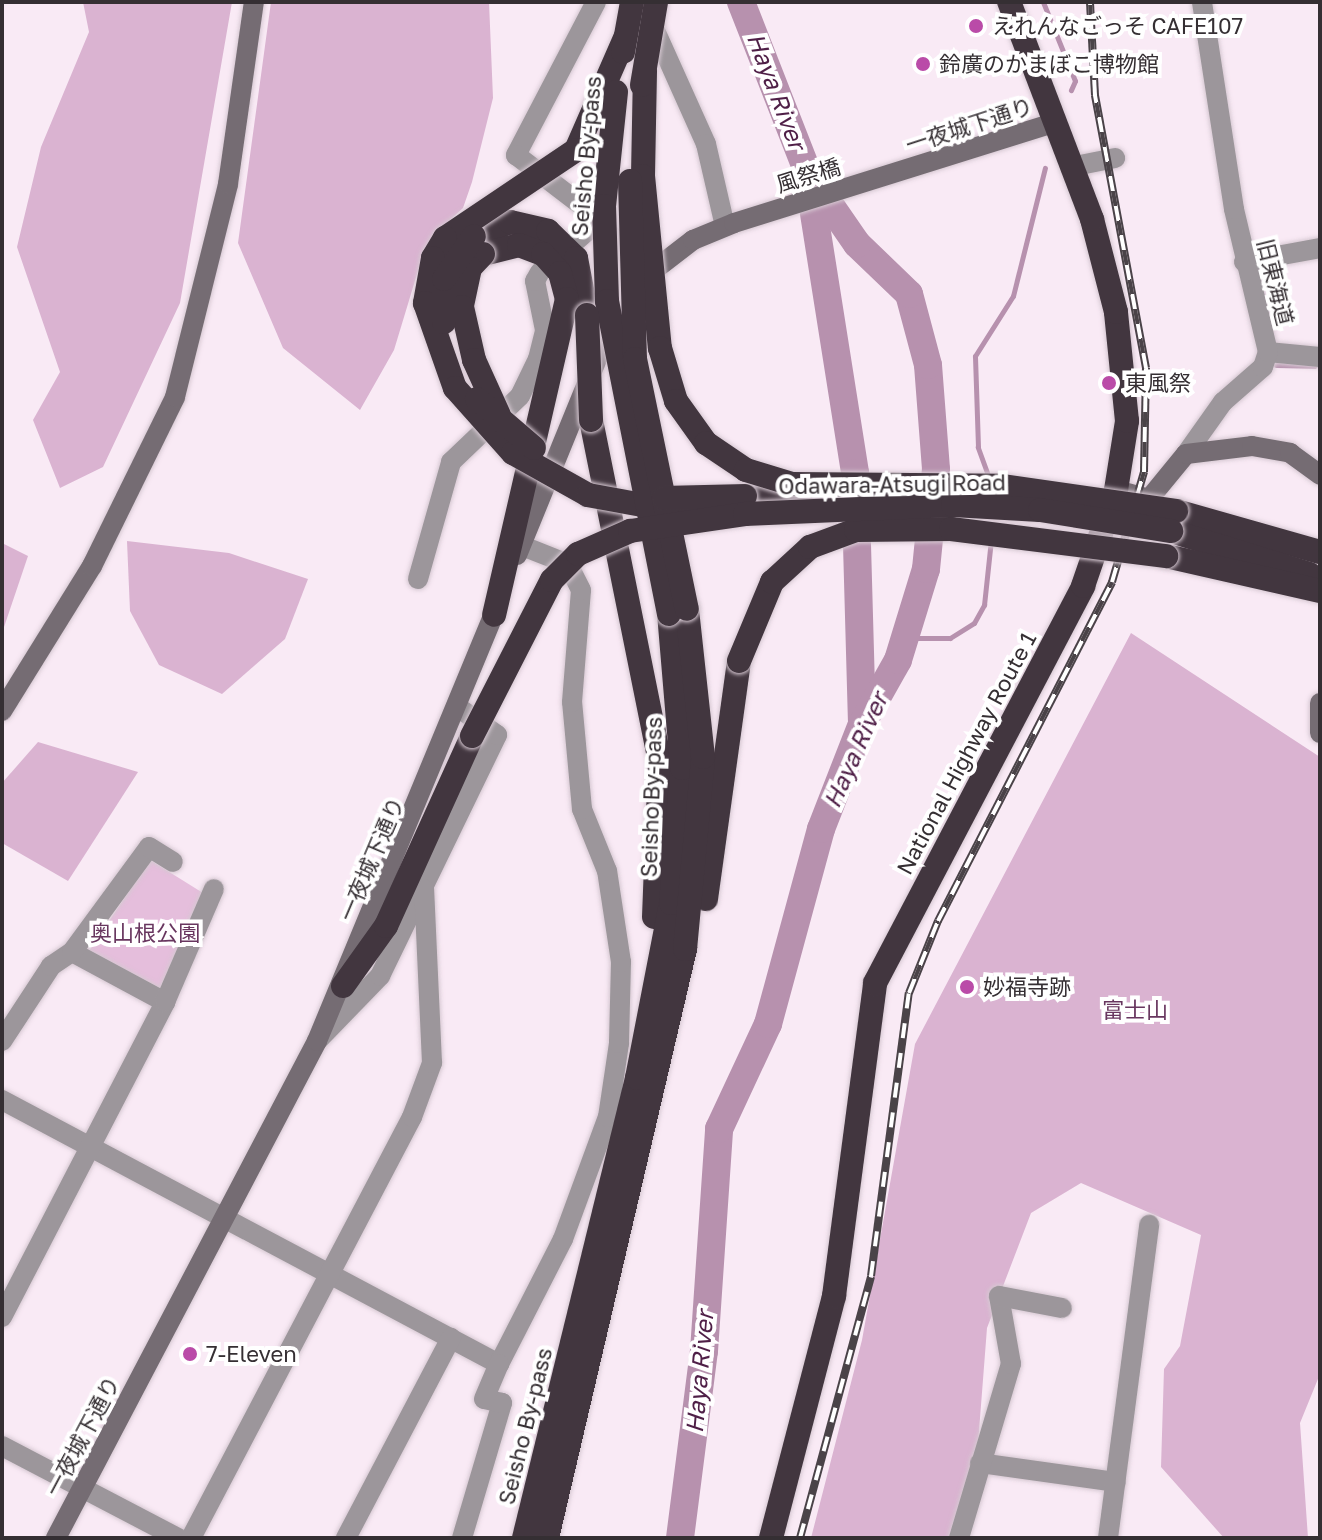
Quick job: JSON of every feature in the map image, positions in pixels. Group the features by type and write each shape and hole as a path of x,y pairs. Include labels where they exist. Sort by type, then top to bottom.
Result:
{"highway":[{"name":"Seisho By-pass","path":"547,1538 671,1029 701,816 701,703 607,301 605,191 632,2"},
{"name":"Seisho By-pass","path":"524,1538 637,1078 680,830 678,612 630,316 629,189 656,2"},
{"name":"National Highway Route 1","path":"771,1538 834,1296 875,983 1083,586 1116,490 1127,421 1116,312 1075,166 1009,2"},
{"path":"625,38 602,105 576,150 445,238 426,282 429,329 474,416 539,471 633,508 745,514"},
{"path":"645,71 645,219 660,348 676,401 706,443 746,470 838,489"},
{"path":"637,1078 655,903 660,761 591,420 587,315 576,258 548,231 510,222 479,245 451,260 443,318 471,391 502,421 567,470 637,495 692,500 838,489"},
{"path":"479,245 519,245 543,254 560,273 567,299 494,615"},
{"name":"Odawara-Atsugi Road","path":"838,489 1003,486 1320,552"},
{"name":"Odawara-Atsugi Road","path":"745,514 1003,507 1173,521 1320,578"},
{"path":"343,986 386,926 539,598 578,554 630,531 745,514"},
{"path":"671,1029 716,850 739,661 772,582 810,547 856,530 951,529 1166,556 1320,591"}],"street":[{"path":"2,711 99,552 175,397 228,184 254,2"},
{"path":"596,2 516,155 600,220 644,277"},
{"path":"642,2 706,144 729,224"},
{"name":"旧東海道","path":"1116,490 1149,499 1268,352 1244,262 1202,2"},
{"name":"一夜城下通り","path":"896,174 1057,122"},
{"path":"1075,166 1115,158"},
{"name":"風祭橋","path":"729,224 896,174"},
{"path":"577,240 600,220"},
{"name":"一夜城下通り","path":"56,1538 343,986 459,708 607,326 644,277 729,224"},
{"path":"1244,262 1320,248"},
{"path":"418,579 451,462 520,396 538,359 545,330 540,272"},
{"path":"1268,352 1320,357"},
{"path":"1186,454 1272,448 1320,475"},
{"path":"462,1538 502,1403 484,1399 563,1239 608,1117 619,1030 621,962 607,871 582,809 572,702 581,590 568,564 520,545"},
{"path":"1320,703 1320,733"},
{"path":"317,1041 380,976 497,735 459,708"},
{"path":"2,1041 51,966 72,952 149,847 173,862"},
{"path":"2,1317 165,1002 214,889"},
{"path":"191,1538 332,1275 432,1063 424,889"},
{"path":"72,952 165,1002"},
{"path":"2,1100 499,1364"},
{"path":"1108,1538 1149,1225"},
{"path":"959,1538 1011,1364 999,1296 1062,1308"},
{"path":"346,1538 451,1338"},
{"path":"2,1446 178,1538"},
{"path":"980,1463 1116,1482"}],"green space":[{"path":"83,2 232,2 180,303 103,467 60,488 33,420 60,372 17,247 41,147 89,32"},
{"path":"271,2 489,2 493,98 472,182 463,208 437,232 421,261 394,350 360,410 283,348 238,243"},
{"path":"127,541 229,553 308,579 285,639 222,694 159,665 130,611"},
{"path":"2,543 28,556 2,633"},
{"name":"富士山","path":"1131,633 1320,757 1320,1374 1300,1423 1308,1538 1224,1538 1161,1467 1164,1369 1180,1346 1201,1235 1081,1183 1031,1213 987,1328 978,1444 950,1538 811,1538 862,1340 915,1044"},
{"path":"38,742 138,772 68,881 2,843 2,783"},
{"name":"奥山根公園","path":"150,860 203,893 160,988 89,951"}],"waterway":[{"name":"Haya River","path":"680,1538 704,1351 719,1129 768,1024 821,829 862,724 898,660 926,569 936,469 928,365 909,294 857,244 808,173 741,2"},
{"path":"1043,2 1075,81 1071,90"},
{"path":"989,478 978,447 975,356 1013,296 1045,168"},
{"path":"809,182 855,473 862,720"},
{"path":"1276,365 1315,366"},
{"path":"903,638 950,638 974,623 984,605 991,540"}],"railway":[{"path":"800,1538 871,1276 909,993 938,921 1112,582 1144,472 1146,368 1095,95 1090,2"}],"place":[{"name":"えれんなごっそ CAFE107","path":"976,26"},
{"name":"鈴廣のかまぼこ博物館","path":"923,64"},
{"name":"東風祭","path":"1109,383"},
{"name":"妙福寺跡","path":"967,987"},
{"name":"7-Eleven","path":"190,1354"}]}
